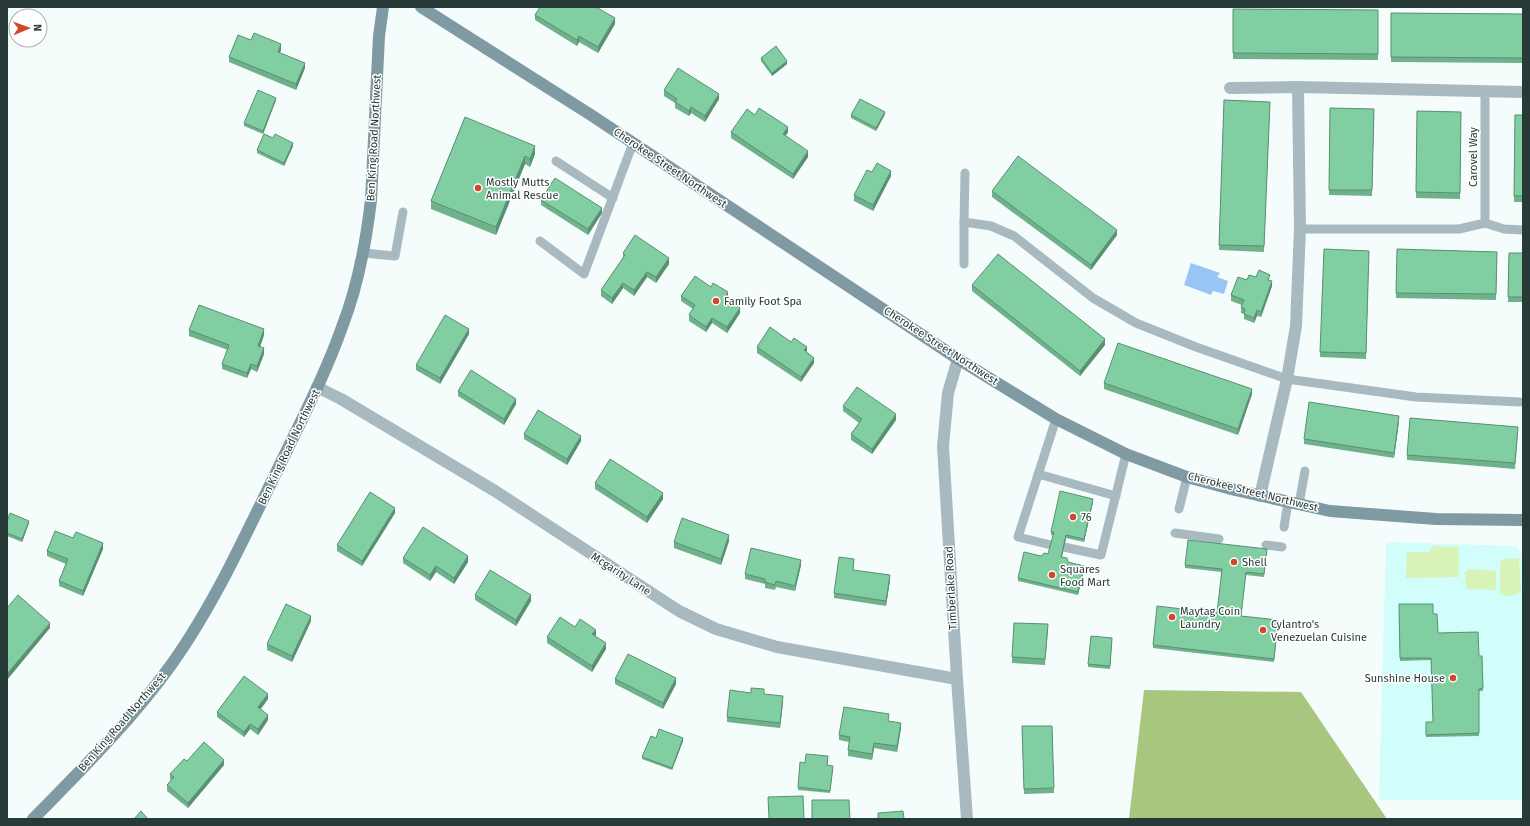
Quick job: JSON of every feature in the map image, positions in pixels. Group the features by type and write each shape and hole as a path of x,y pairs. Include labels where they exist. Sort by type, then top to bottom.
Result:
{"main road":[{"name":"Ben King Road Northwest","path":"33,819 142,702 183,648 226,574 317,387 342,328 360,271 371,200 379,36 383,7"},
{"name":"Cherokee Street Northwest","path":"422,7 633,143 958,359 1056,419 1126,454 1187,477 1260,496 1330,510 1429,519 1523,520"}],"street":[{"path":"1230,88 1298,87 1523,92"},
{"path":"1260,496 1288,379 1296,326 1300,229 1298,87"},
{"name":"Timberlake Road","path":"958,359 948,393 943,446 967,819"},
{"name":"Mcgarity Lane","path":"317,387 341,399 495,490 679,611 716,628 777,646 957,679"}],"lane":[{"name":"Carovel Way","path":"1485,91 1486,223"},
{"path":"540,241 584,274 633,143"},
{"path":"556,161 613,198"},
{"path":"964,264 965,173"},
{"path":"363,253 395,256 403,212"},
{"path":"964,222 991,226 1014,236 1093,298 1136,323 1196,347 1288,379 1416,397 1520,402"},
{"path":"1300,229 1459,229 1486,223 1504,229 1523,230"},
{"path":"1051,545 1018,538 1056,419"},
{"path":"1064,547 1101,555 1126,454"},
{"path":"1284,527 1305,471"},
{"path":"1038,474 1116,496"},
{"path":"1179,510 1187,477"},
{"path":"1175,533 1219,539"},
{"path":"1266,545 1282,547"}],"shaded area":[{"name":"Sunshine House","path":"1386,542 1516,546 1523,556 1523,800 1379,800"}],"green space":[{"path":"1432,546 1459,547 1459,577 1406,578 1407,552 1430,552"},
{"path":"1519,558 1521,592 1514,595 1504,596 1500,593 1500,563 1503,559"},
{"path":"1469,569 1495,571 1496,589 1466,589 1465,573"},
{"path":"1144,690 1301,692 1387,819 1129,819"}],"water":[{"path":"1191,263 1220,273 1217,277 1228,281 1224,294 1213,291 1211,295 1184,285"}],"building":[{"path":"540,7 596,7 615,18 598,47 579,36 577,40 535,15"},
{"path":"1233,9 1378,10 1378,54 1233,53"},
{"path":"1391,13 1523,14 1523,58 1391,57"},
{"path":"254,33 281,44 278,52 305,63 296,84 229,57 238,35 251,40"},
{"path":"776,46 787,61 772,73 761,58"},
{"path":"678,68 719,94 705,116 691,107 689,111 675,102 677,99 664,90"},
{"path":"258,90 276,98 263,131 244,123"},
{"path":"860,99 885,112 876,128 851,115"},
{"path":"1224,100 1270,102 1264,246 1219,245"},
{"path":"759,108 788,127 783,134 808,151 793,174 731,132 747,109 755,115"},
{"path":"1330,108 1374,109 1372,190 1329,190"},
{"path":"1417,111 1461,112 1460,193 1416,192"},
{"path":"1515,115 1523,115 1523,196 1514,196"},
{"name":"Mostly Mutts Animal Rescue","path":"465,117 535,146 530,159 525,156 496,227 431,201"},
{"path":"264,134 273,138 275,134 293,143 284,163 257,150"},
{"path":"1018,156 1117,230 1091,265 992,191"},
{"path":"877,163 891,171 873,205 854,195 867,170 872,172"},
{"path":"555,178 602,208 588,229 541,200"},
{"path":"635,235 669,258 656,277 647,272 634,290 623,283 612,298 601,290 625,255 623,253"},
{"path":"1324,249 1369,251 1366,353 1320,352"},
{"path":"1397,249 1497,252 1496,294 1396,293"},
{"path":"1509,253 1523,253 1523,297 1508,297"},
{"path":"998,254 1105,339 1080,371 972,285"},
{"path":"1259,270 1270,275 1268,280 1272,281 1261,312 1257,310 1254,318 1244,314 1245,309 1241,307 1244,300 1231,295 1238,277 1247,280 1249,275 1256,277"},
{"path":"695,276 711,287 713,283 728,292 725,297 740,308 727,327 712,318 706,327 689,315 695,305 681,296"},
{"path":"199,305 264,329 258,346 264,348 257,366 251,364 247,373 222,364 229,345 189,330"},
{"path":"445,315 469,329 440,378 416,365"},
{"path":"770,327 791,342 794,338 807,347 804,350 814,358 801,377 757,347"},
{"path":"1118,343 1252,389 1238,429 1104,383"},
{"path":"471,370 516,399 504,419 458,391"},
{"path":"857,387 896,414 872,449 851,434 862,419 843,406"},
{"path":"1309,402 1399,416 1394,453 1304,439"},
{"path":"538,410 581,436 567,459 524,434"},
{"path":"1410,418 1518,427 1515,463 1407,455"},
{"path":"610,459 663,493 647,517 595,483"},
{"path":"1060,491 1093,499 1084,539 1066,535 1061,557 1067,558 1068,562 1084,566 1078,592 1018,578 1024,552 1041,556 1044,553 1048,554 1054,532 1051,532"},
{"path":"370,492 395,508 362,561 337,545"},
{"path":"10,513 29,521 22,539 7,533 7,521"},
{"path":"682,518 729,535 721,559 674,542"},
{"path":"423,527 468,556 454,578 436,566 430,575 403,558"},
{"path":"55,531 73,538 76,532 103,543 83,591 59,581 68,559 47,551"},
{"path":"1188,540 1267,549 1264,574 1246,572 1241,616 1278,620 1274,659 1153,645 1157,606 1217,613 1222,569 1185,565"},
{"path":"751,548 801,560 795,586 776,581 775,585 765,582 765,579 745,574"},
{"path":"839,557 854,559 853,570 890,575 886,601 834,593"},
{"path":"490,570 531,595 516,620 475,595"},
{"path":"18,595 50,623 7,674 7,608"},
{"path":"286,604 311,616 292,656 267,644"},
{"path":"1399,604 1433,604 1433,614 1437,614 1438,633 1478,632 1479,656 1482,656 1483,688 1479,689 1479,733 1426,735 1426,722 1433,722 1431,658 1400,658"},
{"path":"560,617 575,627 580,619 596,630 592,634 606,643 592,666 547,637"},
{"path":"1014,623 1048,624 1045,659 1012,657"},
{"path":"1091,636 1112,638 1110,666 1088,664"},
{"path":"628,654 676,678 663,703 615,679"},
{"path":"244,676 268,694 258,707 268,715 258,729 250,724 244,732 217,712"},
{"path":"751,688 764,689 764,694 783,696 780,723 727,717 730,690 751,693"},
{"path":"844,707 889,714 888,721 901,723 897,746 874,743 872,754 848,750 850,737 839,735"},
{"path":"1022,726 1052,726 1054,788 1024,789"},
{"path":"659,729 683,738 672,768 642,757 651,736 656,738"},
{"path":"204,742 224,760 188,803 167,785 174,777 170,774 184,759 187,761"},
{"path":"806,754 828,756 827,765 833,766 830,791 798,787 800,762 805,763"},
{"path":"803,796 804,819 769,819 768,797"},
{"path":"812,800 849,800 850,819 812,819"},
{"path":"141,811 148,819 134,819"},
{"path":"903,811 904,819 878,819 878,813"}],"place":[{"name":"Mostly Mutts Animal Rescue","path":"478,188"},
{"name":"Family Foot Spa","path":"716,301"},
{"name":"76","path":"1073,517"},
{"name":"Shell","path":"1234,562"},
{"name":"Squares Food Mart","path":"1052,575"},
{"name":"Maytag Coin Laundry","path":"1172,617"},
{"name":"Cylantro's Venezuelan Cuisine","path":"1263,630"},
{"name":"Sunshine House","path":"1453,678"}]}
